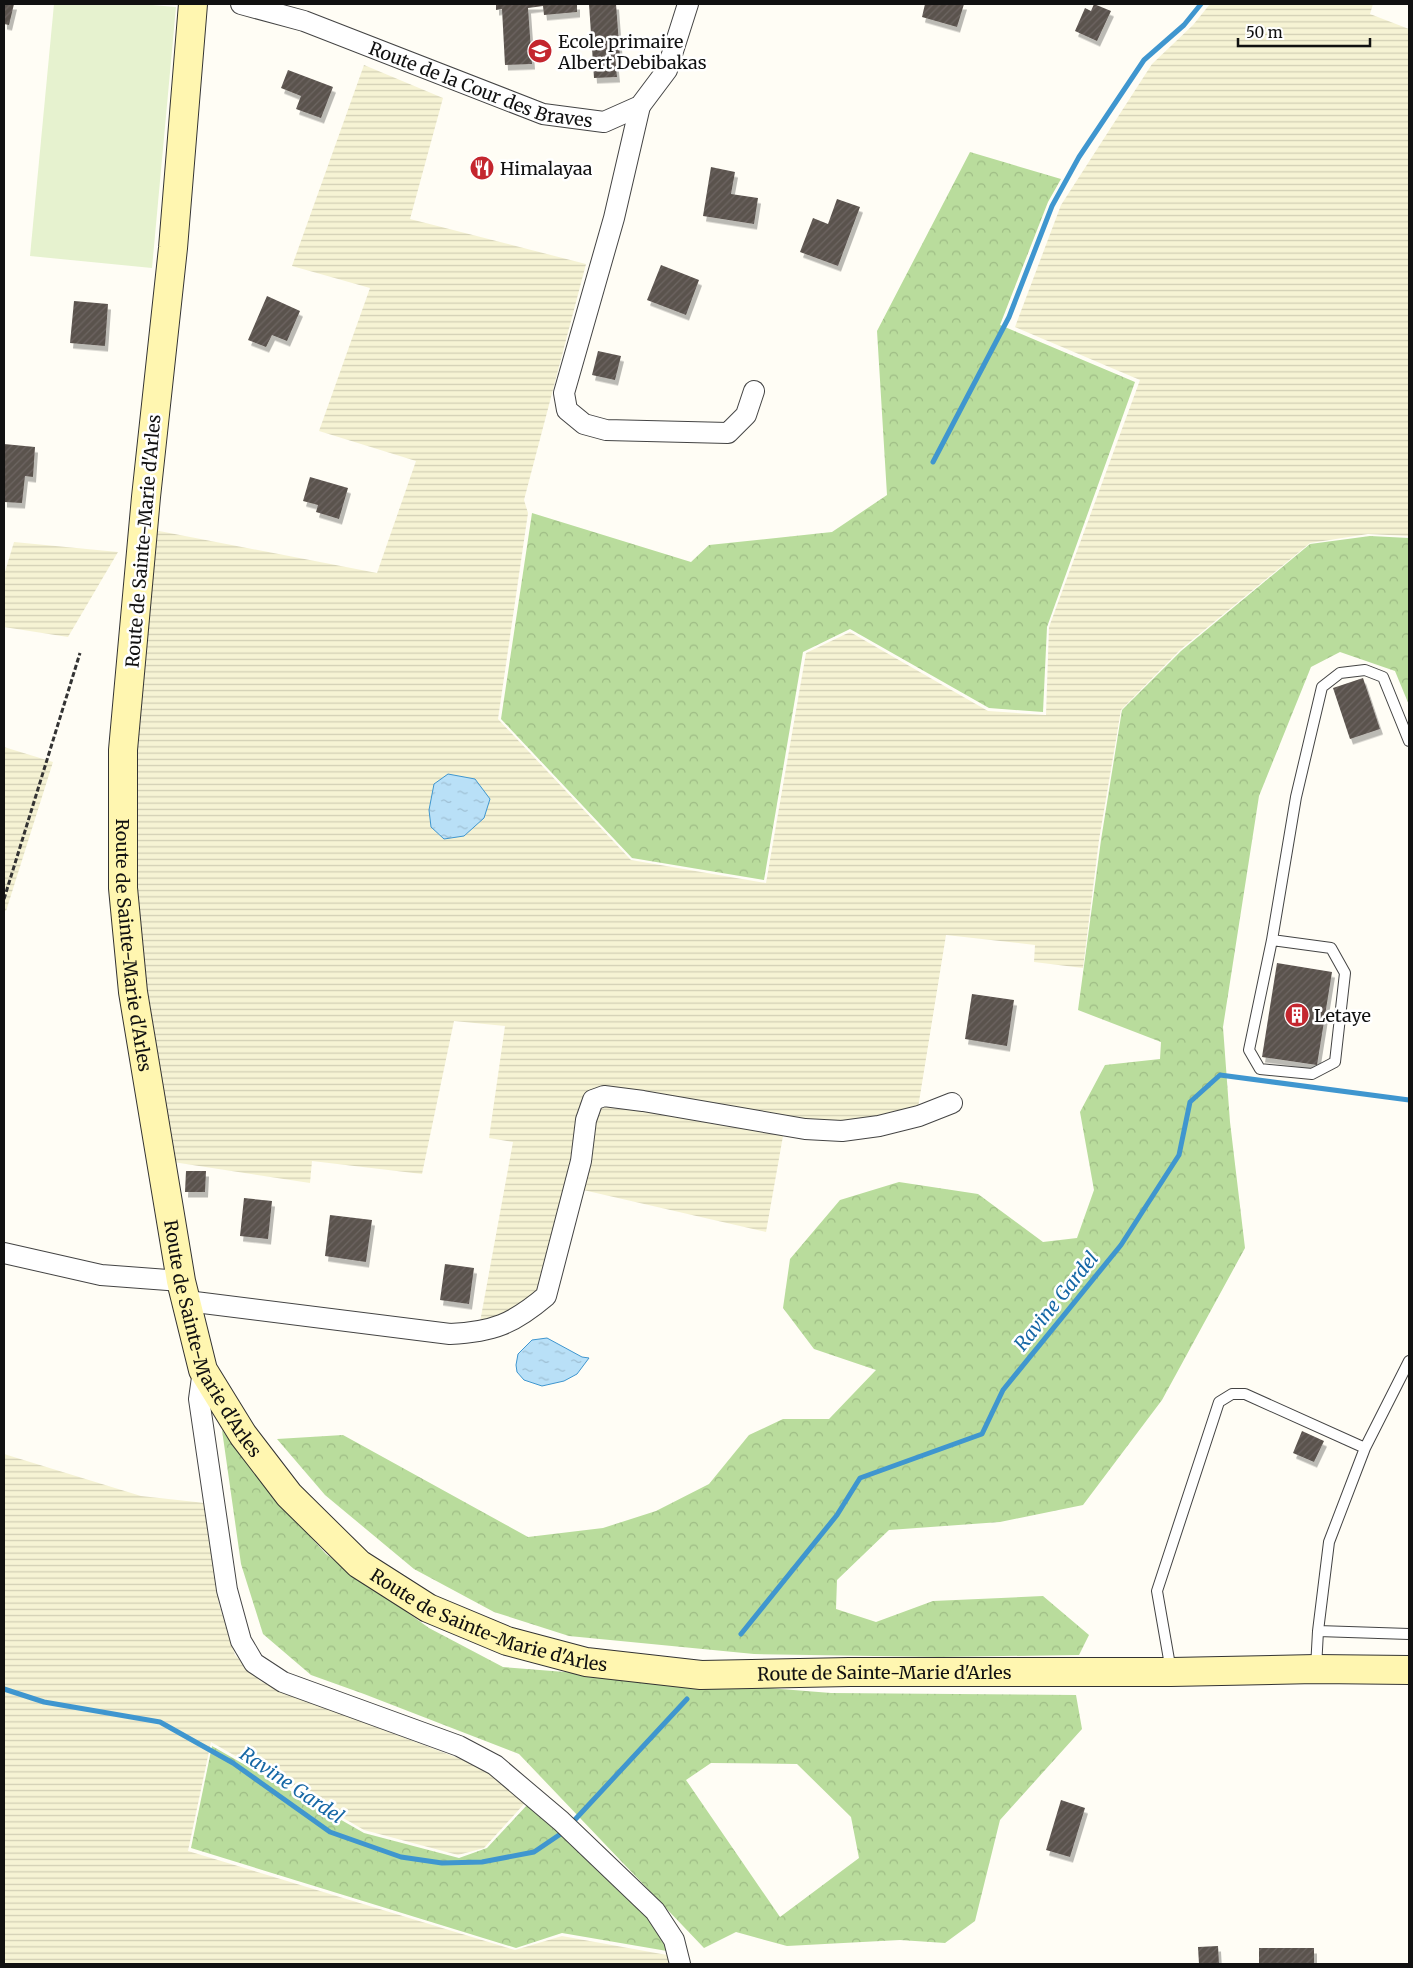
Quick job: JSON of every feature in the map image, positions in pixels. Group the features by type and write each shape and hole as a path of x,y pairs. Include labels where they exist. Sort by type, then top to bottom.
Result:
{"main road":[{"name":"Route de Sainte-Marie d'Arles","path":"193,4 173,248 146,497 123,750 123,888 133,992 184,1291 204,1370 243,1435 289,1495 360,1564 428,1608 507,1641 586,1662 701,1675 868,1672 1409,1670"}],"street":[{"name":"Route de la Cour des Braves","path":"241,4 304,21 543,114 604,122 640,106 667,70 688,4"},
{"path":"640,106 614,218 564,393 567,410 584,424 606,430 728,433 746,416 754,391"},
{"path":"4,1253 184,1291 450,1334 477,1333 502,1326 530,1310 546,1296 580,1161 586,1120 594,1100 604,1096 624,1098 805,1129 842,1132 880,1126 919,1116 952,1103"},
{"path":"204,1370 199,1399 227,1590 242,1641 254,1663 283,1682 459,1746 495,1765 568,1828 655,1911 674,1940 680,1964"}],"lane":[{"path":"1272,940 1331,948 1345,973 1334,1062 1312,1074 1260,1069 1249,1050 1272,940 1296,797 1322,687 1340,673 1365,670 1383,677 1409,741"},
{"path":"1316,1669 1318,1631 1330,1542 1365,1448 1409,1361"},
{"path":"1171,1672 1157,1591 1219,1402 1232,1394 1245,1394 1365,1448"},
{"path":"1318,1631 1409,1634"}],"path":[{"path":"4,899 80,653"}],"shaded area":[{"path":"1210,4 1373,4 1370,14 1409,29 1409,536 1368,534 1310,543 1180,650 1121,710 1099,840 1083,968 1034,962 1035,945 946,935 918,1108 878,1123 786,1119 766,1232 570,1187 538,1300 515,1313 480,1322 513,1142 489,1138 505,1026 454,1021 422,1174 312,1161 310,1183 173,1162 138,947 132,824 138,680 154,530 377,573 416,461 319,431 370,288 292,266 364,65 443,98 410,219 586,264 524,500 528,513 498,719 631,860 766,883 806,653 850,632 988,711 1046,715 1049,627 1140,380 1015,327 1061,205 1152,64 1193,25"},
{"path":"14,542 118,552 68,637 4,627 4,575"},
{"path":"4,747 53,762 6,911 4,910"},
{"path":"4,1454 141,1496 205,1503 219,1604 235,1655 260,1681 307,1701 487,1769 525,1803 484,1848 458,1855 364,1830 211,1742 188,1851 515,1950 562,1936 667,1955 670,1964 4,1964"}],"green space":[{"path":"54,4 140,4 176,7 152,268 30,256"},
{"path":"970,152 1061,179 1048,202 1000,325 1135,382 1047,627 1043,712 989,708 850,629 803,652 764,880 632,858 501,719 532,513 691,562 709,545 832,532 887,495 877,331"},
{"path":"1370,536 1409,538 1409,705 1395,671 1340,652 1311,667 1259,796 1223,1027 1230,1122 1245,1248 1162,1400 1083,1505 1000,1522 889,1530 837,1580 836,1609 876,1622 933,1601 1043,1596 1089,1635 1079,1655 939,1657 754,1654 569,1636 494,1612 414,1569 325,1495 277,1439 343,1435 528,1537 603,1528 656,1511 709,1484 749,1435 783,1419 829,1419 876,1370 814,1349 783,1308 790,1259 840,1200 899,1182 978,1194 1043,1242 1077,1238 1094,1190 1080,1112 1105,1065 1160,1059 1161,1042 1078,1010 1101,840 1122,710 1181,651 1310,544"},
{"path":"222,1430 266,1488 326,1554 429,1628 503,1667 831,1693 1076,1695 1082,1729 1000,1820 975,1921 945,1943 900,1940 787,1946 736,1932 704,1948 519,1754 311,1675 263,1634 241,1564","holes":["711,1763 797,1764 851,1817 859,1858 780,1917 686,1780"]},
{"path":"212,1746 364,1833 459,1858 487,1848 528,1804 578,1848 650,1917 665,1937 667,1951 562,1933 516,1948 191,1848"}],"water":[{"path":"448,774 475,779 490,799 484,818 464,836 444,839 431,827 429,810 434,784"},
{"path":"547,1338 582,1357 589,1358 577,1374 564,1381 542,1386 524,1380 517,1372 516,1365 518,1354 532,1340"}],"building":[{"path":"4,4 14,4 9,25 4,24"},
{"path":"496,4 577,4 577,12 544,15 543,6 528,8 532,64 505,65 502,9 496,10"},
{"path":"589,4 616,4 620,57 615,57 617,77 594,78"},
{"path":"925,4 964,4 957,27 922,17"},
{"path":"1094,4 1111,11 1097,41 1075,31 1085,8 1091,11"},
{"path":"288,70 333,87 321,118 296,109 301,96 281,88"},
{"path":"711,167 735,172 731,194 758,198 754,224 703,216"},
{"path":"837,199 860,207 838,266 800,252 813,218 828,224"},
{"path":"661,265 699,280 686,315 647,300"},
{"path":"267,296 300,311 287,341 272,335 266,347 248,340"},
{"path":"74,301 108,304 105,346 70,343"},
{"path":"598,351 621,356 615,380 592,375"},
{"path":"4,444 35,447 33,477 25,476 22,503 4,502"},
{"path":"310,477 348,488 339,519 316,512 318,505 303,501"},
{"path":"1363,678 1380,729 1350,739 1333,688"},
{"name":"Letaye","path":"1277,963 1332,972 1317,1065 1262,1057"},
{"path":"972,994 1014,1000 1007,1046 965,1039"},
{"path":"186,1171 206,1171 205,1192 185,1192"},
{"path":"244,1198 272,1201 268,1239 240,1236"},
{"path":"330,1215 372,1220 366,1262 325,1256"},
{"path":"445,1264 474,1268 469,1304 440,1300"},
{"path":"1302,1431 1324,1441 1314,1462 1293,1453"},
{"path":"1061,1800 1085,1808 1070,1857 1046,1850"},
{"path":"1218,1946 1219,1964 1199,1964 1198,1947"},
{"path":"1259,1948 1314,1948 1314,1964 1259,1964"}],"waterway":[{"path":"933,462 1009,317 1052,206 1079,157 1144,60 1184,25 1201,4"},
{"name":"Ravine Gardel","path":"741,1634 837,1515 860,1478 982,1434 1003,1390 1121,1245 1179,1155 1190,1102 1220,1075 1409,1100"},
{"name":"Ravine Gardel","path":"4,1689 44,1702 160,1722 233,1763 330,1832 401,1857 442,1863 482,1862 534,1852 565,1831"},
{"name":"Ravine Gardel","path":"570,1825 687,1699"}],"place":[{"name":"Ecole primaire Albert Debibakas","path":"540,51"},
{"name":"Himalayaa","path":"482,168"},
{"name":"Letaye","path":"1297,1015"}]}
